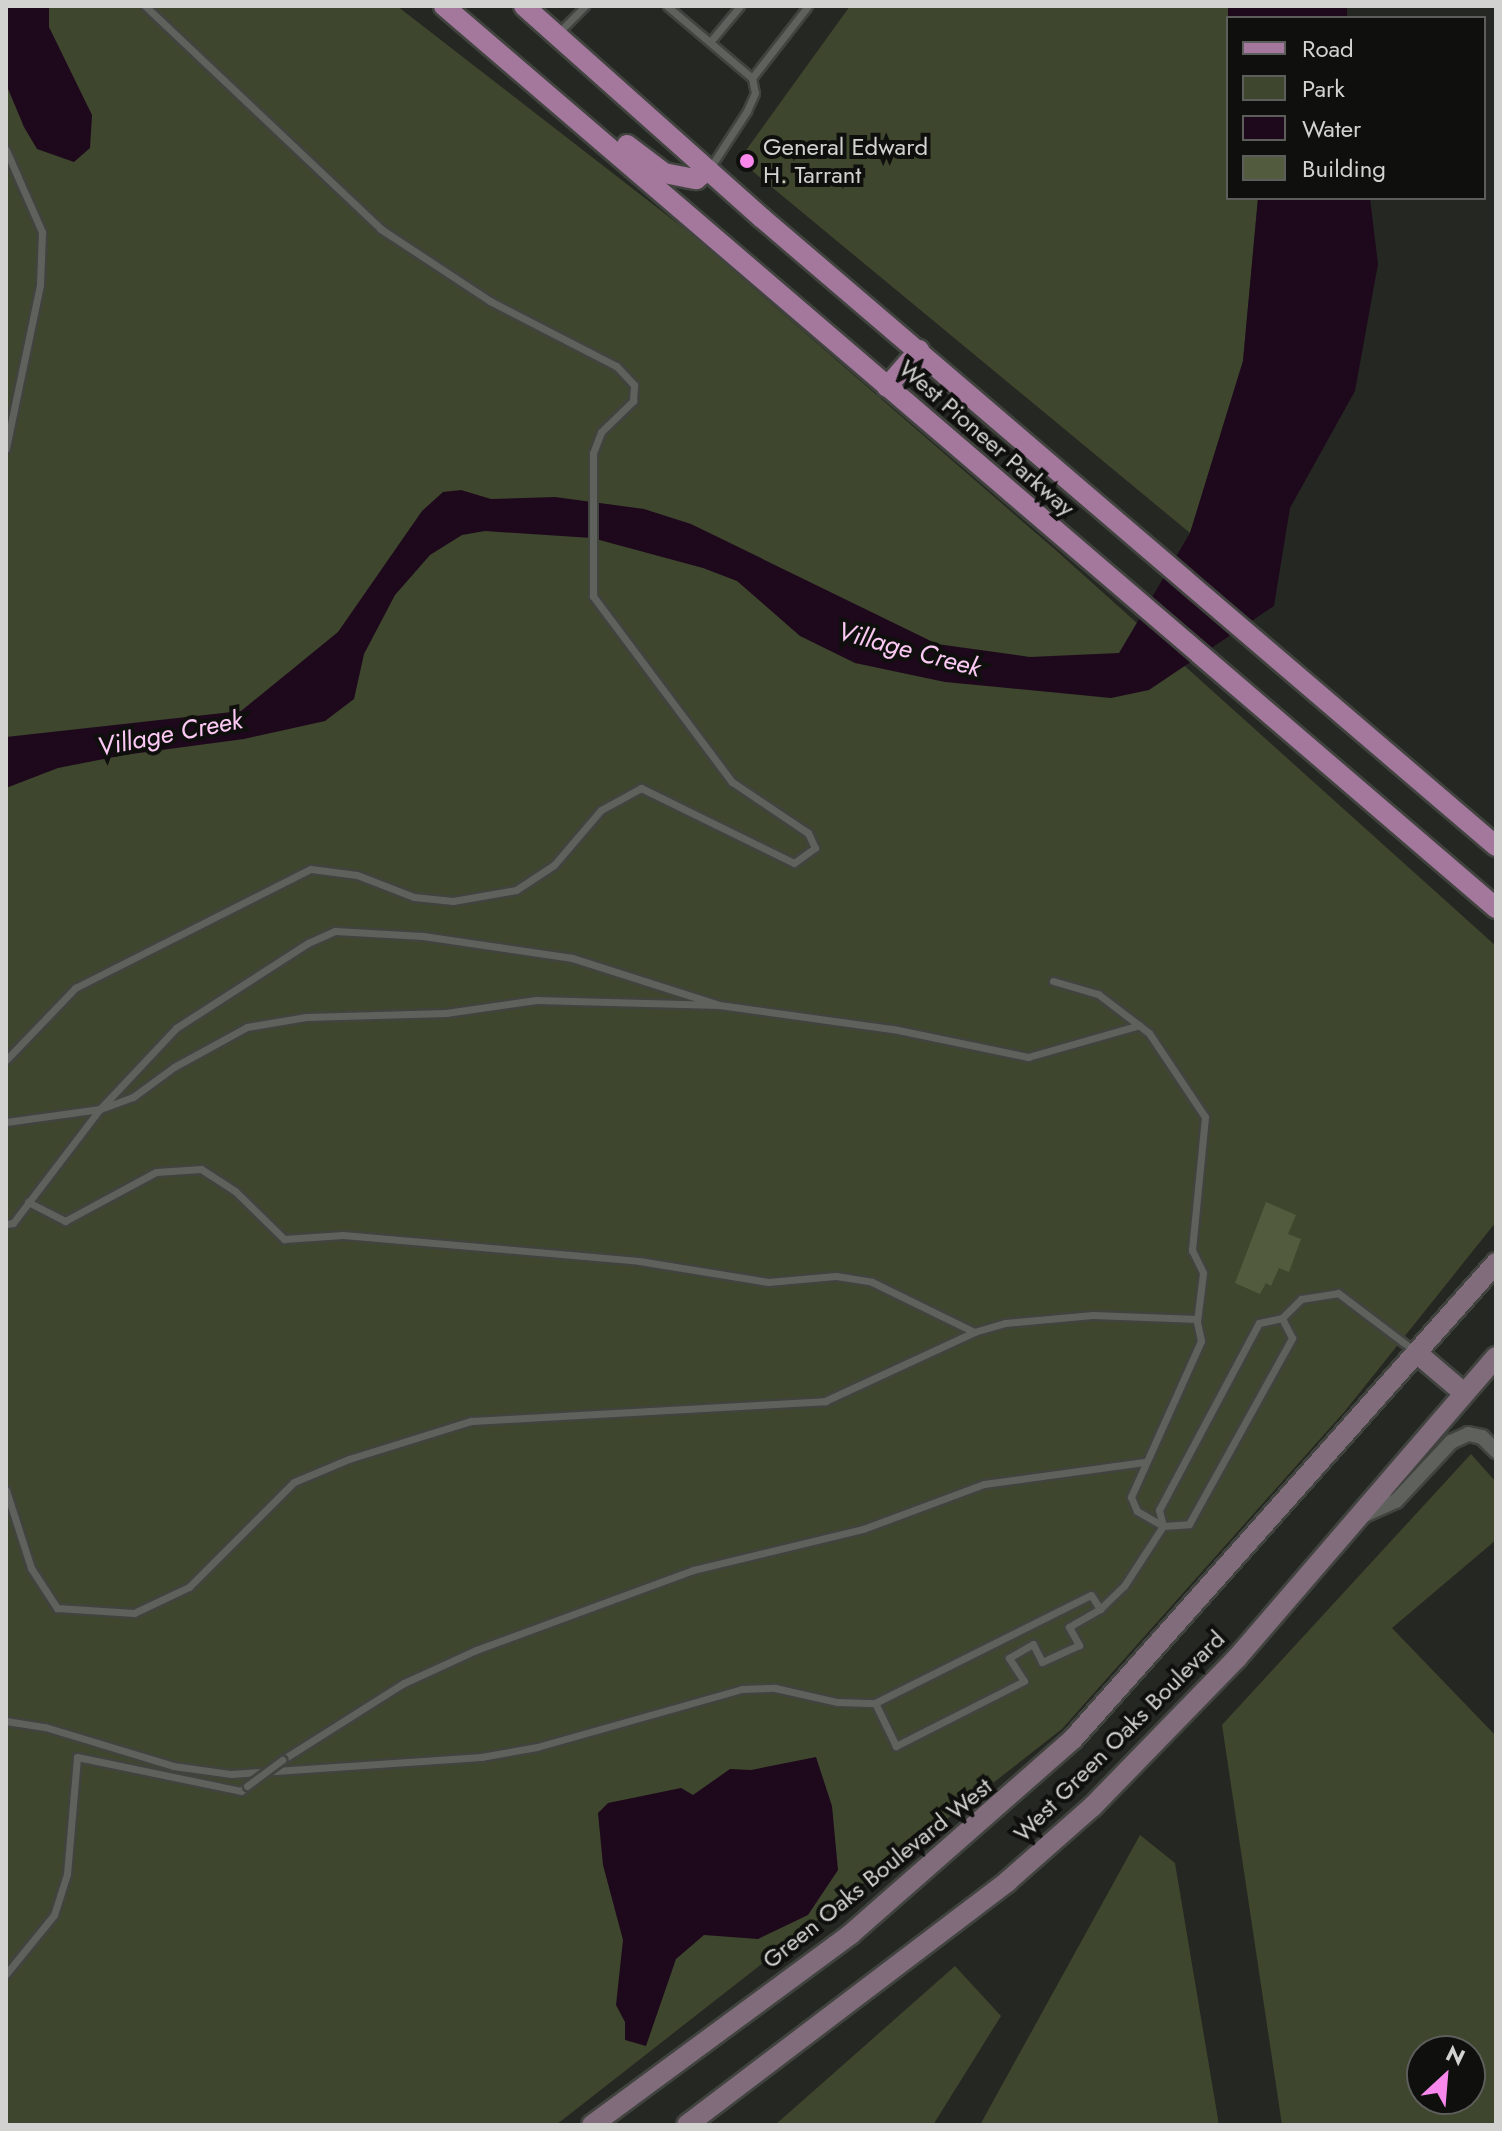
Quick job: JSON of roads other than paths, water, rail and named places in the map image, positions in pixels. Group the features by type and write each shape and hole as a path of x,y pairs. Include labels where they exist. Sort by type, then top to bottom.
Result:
{"main road":[{"name":"West Pioneer Parkway","path":"444,6 1496,908"},
{"name":"West Pioneer Parkway","path":"524,6 708,170 1496,846"},
{"path":"516,67 557,87 664,173 696,179 708,170"},
{"path":"887,387 919,350"},
{"name":"West Green Oaks Boulevard","path":"1170,1632 1496,1263"},
{"path":"1418,1354 1464,1393"},
{"name":"West Green Oaks Boulevard","path":"687,2125 1008,1881 1092,1807 1237,1658 1496,1357"},
{"name":"Green Oaks Boulevard West","path":"592,2125 851,1934 1073,1739 1170,1632"}],"street":[{"path":"1354,1519 1396,1501 1451,1442 1468,1434 1482,1437 1496,1451"}],"lane":[{"path":"6,1060 75,988 311,869 357,875 414,897 453,901 516,890 554,865 601,810 641,788 794,863 810,855 815,848 808,833 732,782 687,719 643,668 593,596 597,563 593,453 601,432 633,401 634,385 616,366 490,301 381,229 145,6"},
{"path":"557,34 585,6"},
{"path":"667,6 752,78 755,93 747,111 708,170"},
{"path":"710,42 740,6"},
{"path":"752,78 808,6"},
{"path":"6,150 42,232 40,285 6,448"},
{"path":"6,1224 28,1202 100,1109 176,1028 308,943 335,931 423,936 572,958 719,1005"},
{"path":"1053,981 1098,994 1140,1025 1205,1117 1192,1250 1203,1273 1197,1319 1201,1341 1131,1497 1137,1511 1163,1526 1189,1524 1292,1338 1282,1318"},
{"path":"6,1122 100,1109 133,1097 174,1067 247,1027 306,1017 446,1013 536,1000 719,1005 893,1029 1028,1057 1140,1025"},
{"path":"28,1202 65,1221 156,1172 201,1169 235,1191 284,1239 343,1235 639,1261 768,1282 836,1276 872,1282 974,1332"},
{"path":"875,1703 896,1746 1024,1681 1009,1658 1033,1644 1042,1662 1079,1645 1069,1627 1100,1609 1124,1586 1163,1526 1159,1510 1259,1323 1282,1318 1301,1299 1338,1293 1418,1354"},
{"path":"6,1490 31,1568 57,1608 134,1613 189,1587 294,1482 349,1459 471,1421 825,1401 974,1332 1005,1323 1093,1315 1197,1319"},
{"path":"6,1974 54,1915 67,1874 77,1757 241,1791 282,1760 404,1683 464,1655 693,1570 863,1529 984,1484 1145,1462"},
{"path":"6,1721 45,1727 173,1766 231,1774 481,1757 537,1747 742,1689 775,1688 837,1702 875,1703 1091,1595 1100,1609"}],"water":[{"path":"6,6 49,6 49,27 92,115 90,148 74,162 37,149 24,127 6,84"},
{"path":"1228,6 1347,6 1347,16 1228,16"},
{"name":"Village Creek","path":"1258,200 1370,200 1378,264 1355,391 1290,508 1274,606 1149,690 1111,698 945,682 855,663 800,636 737,581 703,568 592,538 485,531 462,535 430,555 395,595 364,654 354,699 325,721 244,739 124,755 58,768 6,788 6,737 241,711 338,632 422,511 443,492 461,490 491,499 555,497 644,509 691,524 937,644 1030,657 1119,653 1190,533 1243,361"},
{"path":"816,1757 832,1806 838,1870 808,1915 758,1939 704,1935 676,1959 646,2046 625,2040 625,2022 616,2005 623,1940 603,1865 598,1813 608,1803 681,1788 693,1795 730,1769 751,1770"}],"place":[{"name":"General Edward H. Tarrant","path":"747,161"}]}
